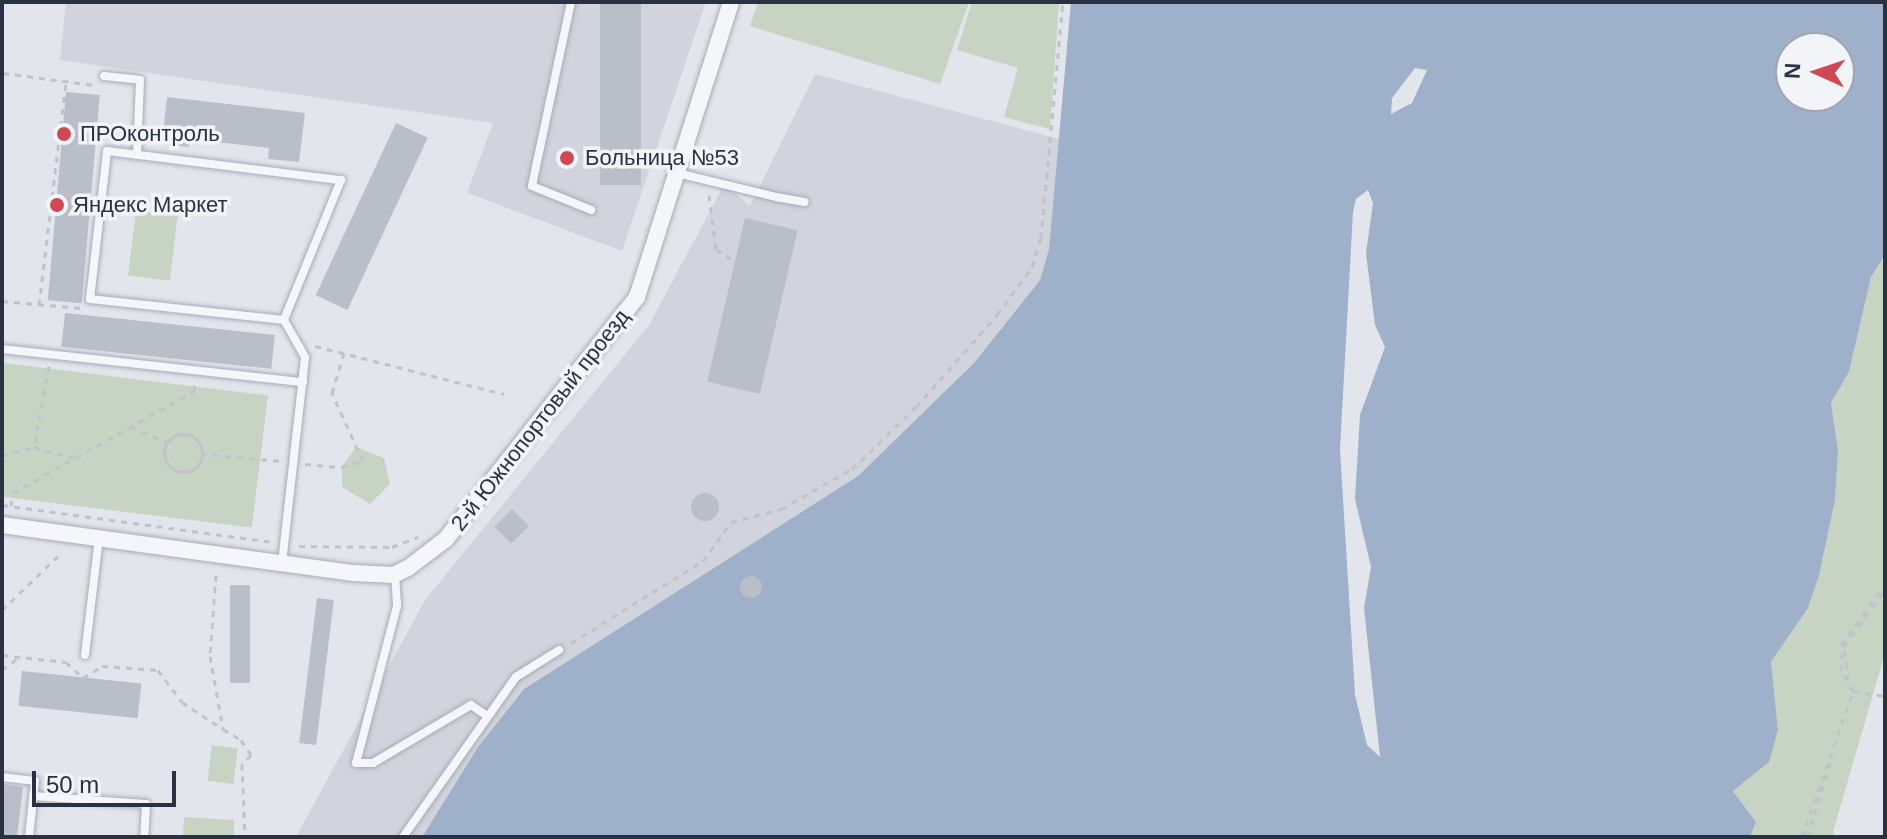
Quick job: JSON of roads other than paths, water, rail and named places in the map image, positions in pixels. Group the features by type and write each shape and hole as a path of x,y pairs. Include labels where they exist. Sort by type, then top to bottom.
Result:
{"street":[{"name":"2-й Южнопортовый проезд","path":"394,575 446,539 637,297 731,2"},
{"path":"2,525 394,575"}],"lane":[{"path":"571,2 532,186 591,210"},
{"path":"104,76 140,80 137,155"},
{"path":"107,151 341,180 284,320 90,299 107,151"},
{"path":"676,173 708,183 805,202"},
{"path":"282,563 305,357 284,320"},
{"path":"2,349 303,382"},
{"path":"85,655 99,538"},
{"path":"394,575 397,606 356,763 373,763 471,705 486,715"},
{"path":"403,837 486,715 516,677 559,650"},
{"path":"2,777 35,781 29,837"},
{"path":"33,796 146,804 144,837"}],"water":[{"path":"1071,2 1885,2 1885,255 1871,277 1849,372 1831,403 1838,450 1835,500 1819,576 1808,608 1771,662 1778,730 1769,762 1733,791 1756,822 1750,837 422,837 478,747 524,689 858,476 974,363 1040,280 1049,249","holes":["1415,68 1427,70 1412,103 1391,114 1392,98","1368,190 1373,203 1366,253 1375,325 1385,347 1360,415 1355,499 1371,567 1364,608 1380,757 1367,745 1355,695 1340,449 1353,212 1356,199"]}],"place":[{"name":"ПРОконтроль","path":"64,134"},
{"name":"Больница №53","path":"567,158"},
{"name":"Яндекс Маркет","path":"57,205"}]}
